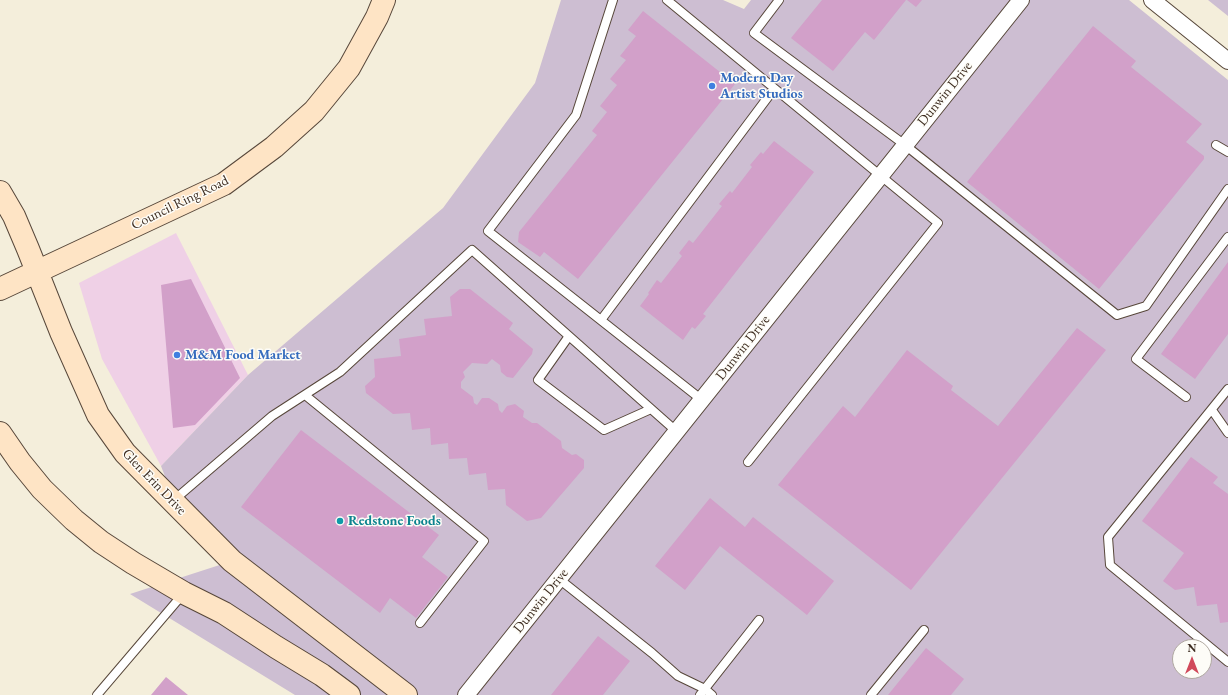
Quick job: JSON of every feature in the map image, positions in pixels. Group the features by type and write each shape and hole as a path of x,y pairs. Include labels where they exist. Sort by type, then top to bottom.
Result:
{"street":[{"name":"Council Ring Road","path":"0,289 224,184 274,147 314,110 349,68 377,17 384,0"},
{"name":"Dunwin Drive","path":"466,695 1021,0"},
{"path":"1152,0 1228,60"},
{"name":"Glen Erin Drive","path":"0,192 14,216 38,270 61,332 98,415 125,452 172,502 232,561 406,695"},
{"path":"0,433 20,462 42,489 74,520 101,542 126,559 184,593 224,614 322,675 349,695"}],"lane":[{"path":"613,0 576,115 488,230 702,400"},
{"path":"667,0 938,223 748,462"},
{"path":"780,0 754,33 905,145 1117,315 1146,306 1228,189"},
{"path":"601,320 774,89"},
{"path":"1216,145 1228,152"},
{"path":"1186,397 1136,359 1228,237"},
{"path":"172,502 272,416 340,372 472,250 676,431"},
{"path":"569,336 538,380 604,430 651,409"},
{"path":"1228,389 1108,537 1110,565 1228,662"},
{"path":"305,395 484,541 420,623"},
{"path":"1212,410 1228,433"},
{"path":"559,579 652,652 678,676 702,692 712,695"},
{"path":"97,695 184,593"},
{"path":"702,692 759,620"},
{"path":"870,695 924,630"}],"shaded area":[{"path":"561,0 723,0 744,9 751,0 1129,0 1228,80 1228,695 295,695 130,594 232,561 166,479 161,466 248,375 443,208 535,83"},
{"path":"1208,0 1228,0 1228,16"},
{"path":"176,233 248,375 161,466 102,359 79,283"}],"building":[{"path":"822,0 906,0 874,40 865,32 833,71 791,38"},
{"path":"907,0 922,0 916,7"},
{"path":"643,11 735,84 578,279 544,252 540,257 518,242 519,232 597,135 592,131 607,112 600,106 617,85 610,79 626,60 620,56 636,36 628,30"},
{"path":"1093,26 1136,61 1131,67 1202,124 1186,142 1204,156 1204,159 1099,289 967,182"},
{"path":"774,141 814,172 703,314 706,316 695,329 692,327 683,340 640,306 657,280 661,283 682,256 679,253 689,240 693,243 722,206 719,204 730,191 732,193 752,167 750,165 761,152 763,154"},
{"path":"1228,262 1228,334 1195,379 1161,354"},
{"path":"191,279 240,378 195,425 173,428 161,285"},
{"path":"460,289 470,289 513,323 509,329 533,349 532,354 513,378 507,377 501,372 500,365 492,359 487,364 472,363 463,372 465,377 461,382 461,388 473,397 474,403 477,405 482,398 489,398 498,404 499,410 502,413 507,406 515,404 524,411 523,417 532,423 537,423 561,441 562,448 572,455 576,454 584,460 584,468 541,518 527,521 506,505 505,489 488,490 486,473 469,475 467,458 449,459 448,443 431,445 430,428 412,430 410,413 393,414 366,393 365,386 375,377 374,359 401,356 399,339 426,335 424,319 452,316 450,297"},
{"path":"1077,328 1106,350 911,590 778,485 843,406 855,417 907,350 953,386 951,390 998,426"},
{"name":"Redstone Foods","path":"301,430 439,535 422,557 448,577 416,618 390,598 380,613 241,507"},
{"path":"1191,457 1218,477 1213,483 1228,494 1228,622 1220,623 1217,604 1197,606 1194,587 1175,590 1163,581 1184,553 1142,521"},
{"path":"710,498 745,527 753,517 834,581 807,615 720,546 685,590 655,566"},
{"path":"598,636 630,661 603,695 551,695"},
{"path":"926,648 964,679 951,695 888,695"},
{"path":"166,677 188,695 151,695"}],"place":[{"name":"Modern Day Artist Studios","path":"712,86"},
{"name":"M&M Food Market","path":"177,355"},
{"name":"Redstone Foods","path":"340,521"}]}
